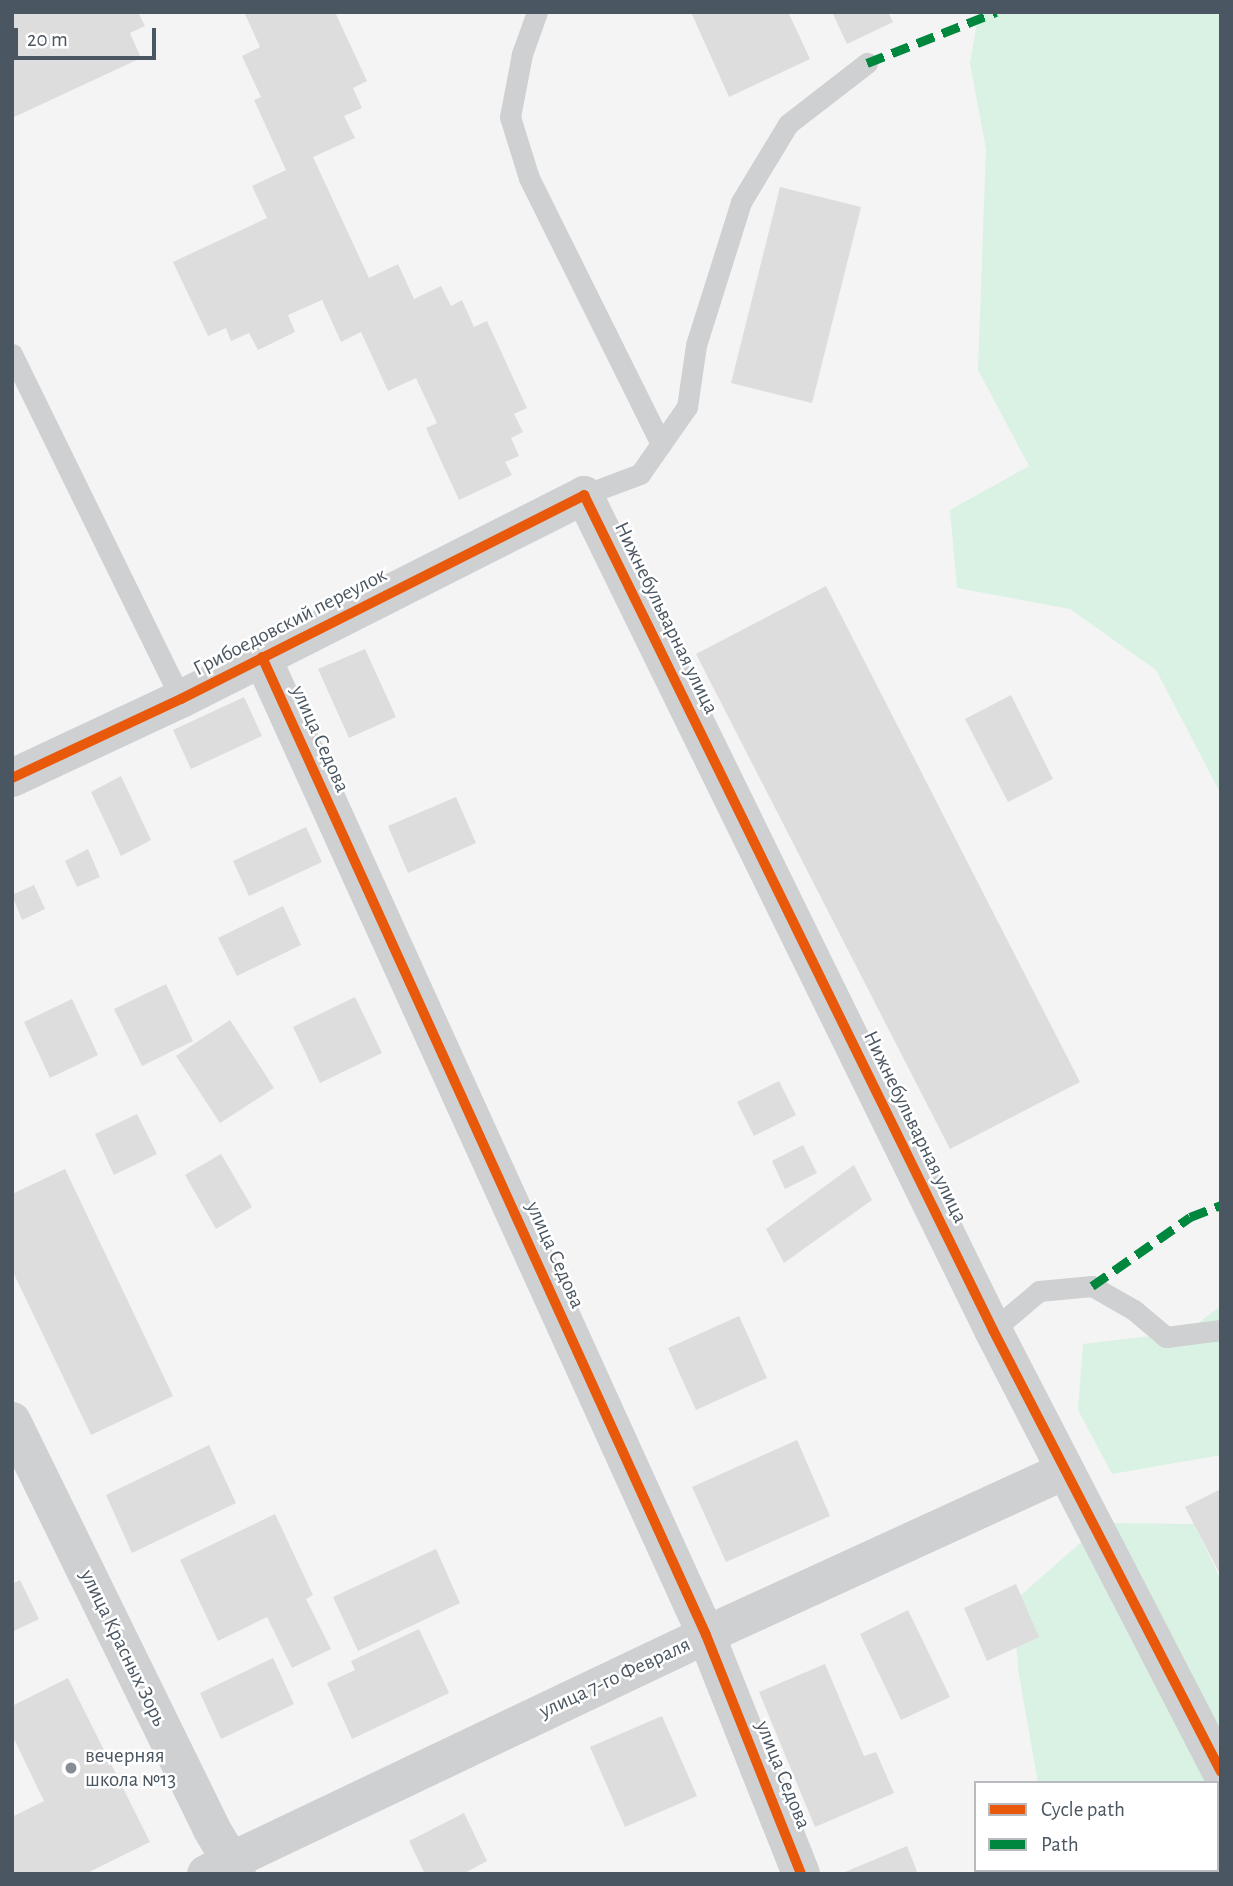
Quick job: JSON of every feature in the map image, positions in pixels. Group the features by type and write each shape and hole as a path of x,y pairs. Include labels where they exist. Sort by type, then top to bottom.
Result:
{"street":[{"name":"Грибоедовский переулок","path":"12,778 181,699 584,495"},
{"name":"Нижнебульварная улица","path":"584,495 993,1330 1221,1772"},
{"name":"улица Седова","path":"262,657 706,1635 801,1874"},
{"name":"улица Красных Зорь","path":"12,1421 211,1828 224,1869"},
{"name":"улица 7-го Февраля","path":"224,1869 706,1635 1064,1471"}],"lane":[{"path":"537,12 522,54 510,117 530,178 661,444"},
{"path":"584,495 640,474 687,407 696,345 741,202 788,124 867,63"},
{"path":"12,354 181,699"},
{"path":"993,1330 1039,1291 1092,1286 1134,1310 1166,1337 1221,1330"}],"green space":[{"path":"979,12 1221,12 1221,794 1156,670 1070,609 957,588 950,510 1029,466 978,370 986,149 970,63"},
{"path":"1221,1306 1221,1455 1112,1474 1078,1410 1083,1344 1186,1332"},
{"path":"1103,1523 1194,1524 1221,1580 1221,1874 1060,1874 1219,1872 1219,1781 1038,1781 1019,1675 1012,1603"}],"building":[{"path":"12,12 138,12 145,26 130,33 141,58 12,118"},
{"path":"244,12 335,12 367,81 353,88 362,108 344,116 355,138 313,157 369,278 398,264 414,299 441,286 451,306 462,300 474,327 487,321 527,408 514,414 523,432 511,438 519,456 505,462 512,475 459,500 426,428 437,423 416,378 388,391 361,332 341,342 322,300 288,315 295,332 258,350 249,333 231,341 226,328 208,336 173,262 267,218 252,186 286,170 254,100 261,97 242,56 260,47"},
{"path":"691,12 793,12 789,14 810,59 729,97"},
{"path":"832,12 888,12 893,22 847,44"},
{"path":"780,187 861,207 812,403 731,383"},
{"path":"826,586 1080,1082 950,1149 696,654"},
{"path":"365,649 396,717 349,738 318,669"},
{"path":"1011,695 1053,779 1008,802 965,719"},
{"path":"244,697 262,736 191,769 173,730"},
{"path":"121,776 151,840 121,856 91,792"},
{"path":"456,797 476,843 408,873 388,826"},
{"path":"306,827 322,862 249,896 233,861"},
{"path":"88,849 100,877 77,887 65,861"},
{"path":"34,885 45,909 22,920 12,895"},
{"path":"283,906 301,945 237,976 218,938"},
{"path":"166,984 193,1041 142,1066 114,1009"},
{"path":"355,997 382,1053 320,1083 293,1027"},
{"path":"72,999 98,1055 50,1078 24,1022"},
{"path":"230,1020 274,1088 220,1123 176,1056"},
{"path":"779,1081 796,1115 754,1136 737,1102"},
{"path":"137,1114 157,1154 114,1175 95,1134"},
{"path":"803,1145 817,1173 785,1189 772,1161"},
{"path":"221,1154 252,1207 216,1229 185,1175"},
{"path":"854,1165 872,1200 784,1263 766,1229"},
{"path":"65,1169 173,1396 91,1435 12,1270 12,1194"},
{"path":"739,1316 767,1378 696,1410 668,1348"},
{"path":"797,1440 830,1516 726,1562 692,1487"},
{"path":"209,1445 236,1503 132,1553 106,1495"},
{"path":"1221,1489 1221,1576 1185,1507"},
{"path":"275,1514 313,1595 306,1599 331,1649 292,1668 267,1617 218,1641 180,1560"},
{"path":"436,1549 460,1603 358,1651 333,1597"},
{"path":"20,1580 39,1619 12,1632 12,1584"},
{"path":"1016,1584 1039,1637 987,1661 964,1608"},
{"path":"908,1610 950,1697 901,1720 860,1634"},
{"path":"419,1629 449,1693 352,1739 327,1683 355,1670 351,1661"},
{"path":"273,1658 294,1704 221,1739 200,1693"},
{"path":"825,1664 864,1756 876,1752 894,1793 815,1827 759,1692"},
{"name":"вечерняя школа №13","path":"68,1678 150,1842 85,1874 12,1874 12,1817 44,1801 12,1735 12,1706"},
{"path":"662,1716 697,1796 625,1827 590,1747"},
{"path":"464,1813 487,1861 463,1874 425,1874 409,1841"},
{"path":"907,1846 918,1874 840,1874"}],"marked path":[{"path":"867,63 996,12"},
{"path":"1092,1286 1190,1217 1221,1205"}],"cycle path":[{"path":"12,778 181,699 584,495 993,1330 1221,1772"},
{"path":"262,657 706,1635 801,1874"}],"place":[{"name":"вечерняя школа №13","path":"71,1768"}]}
